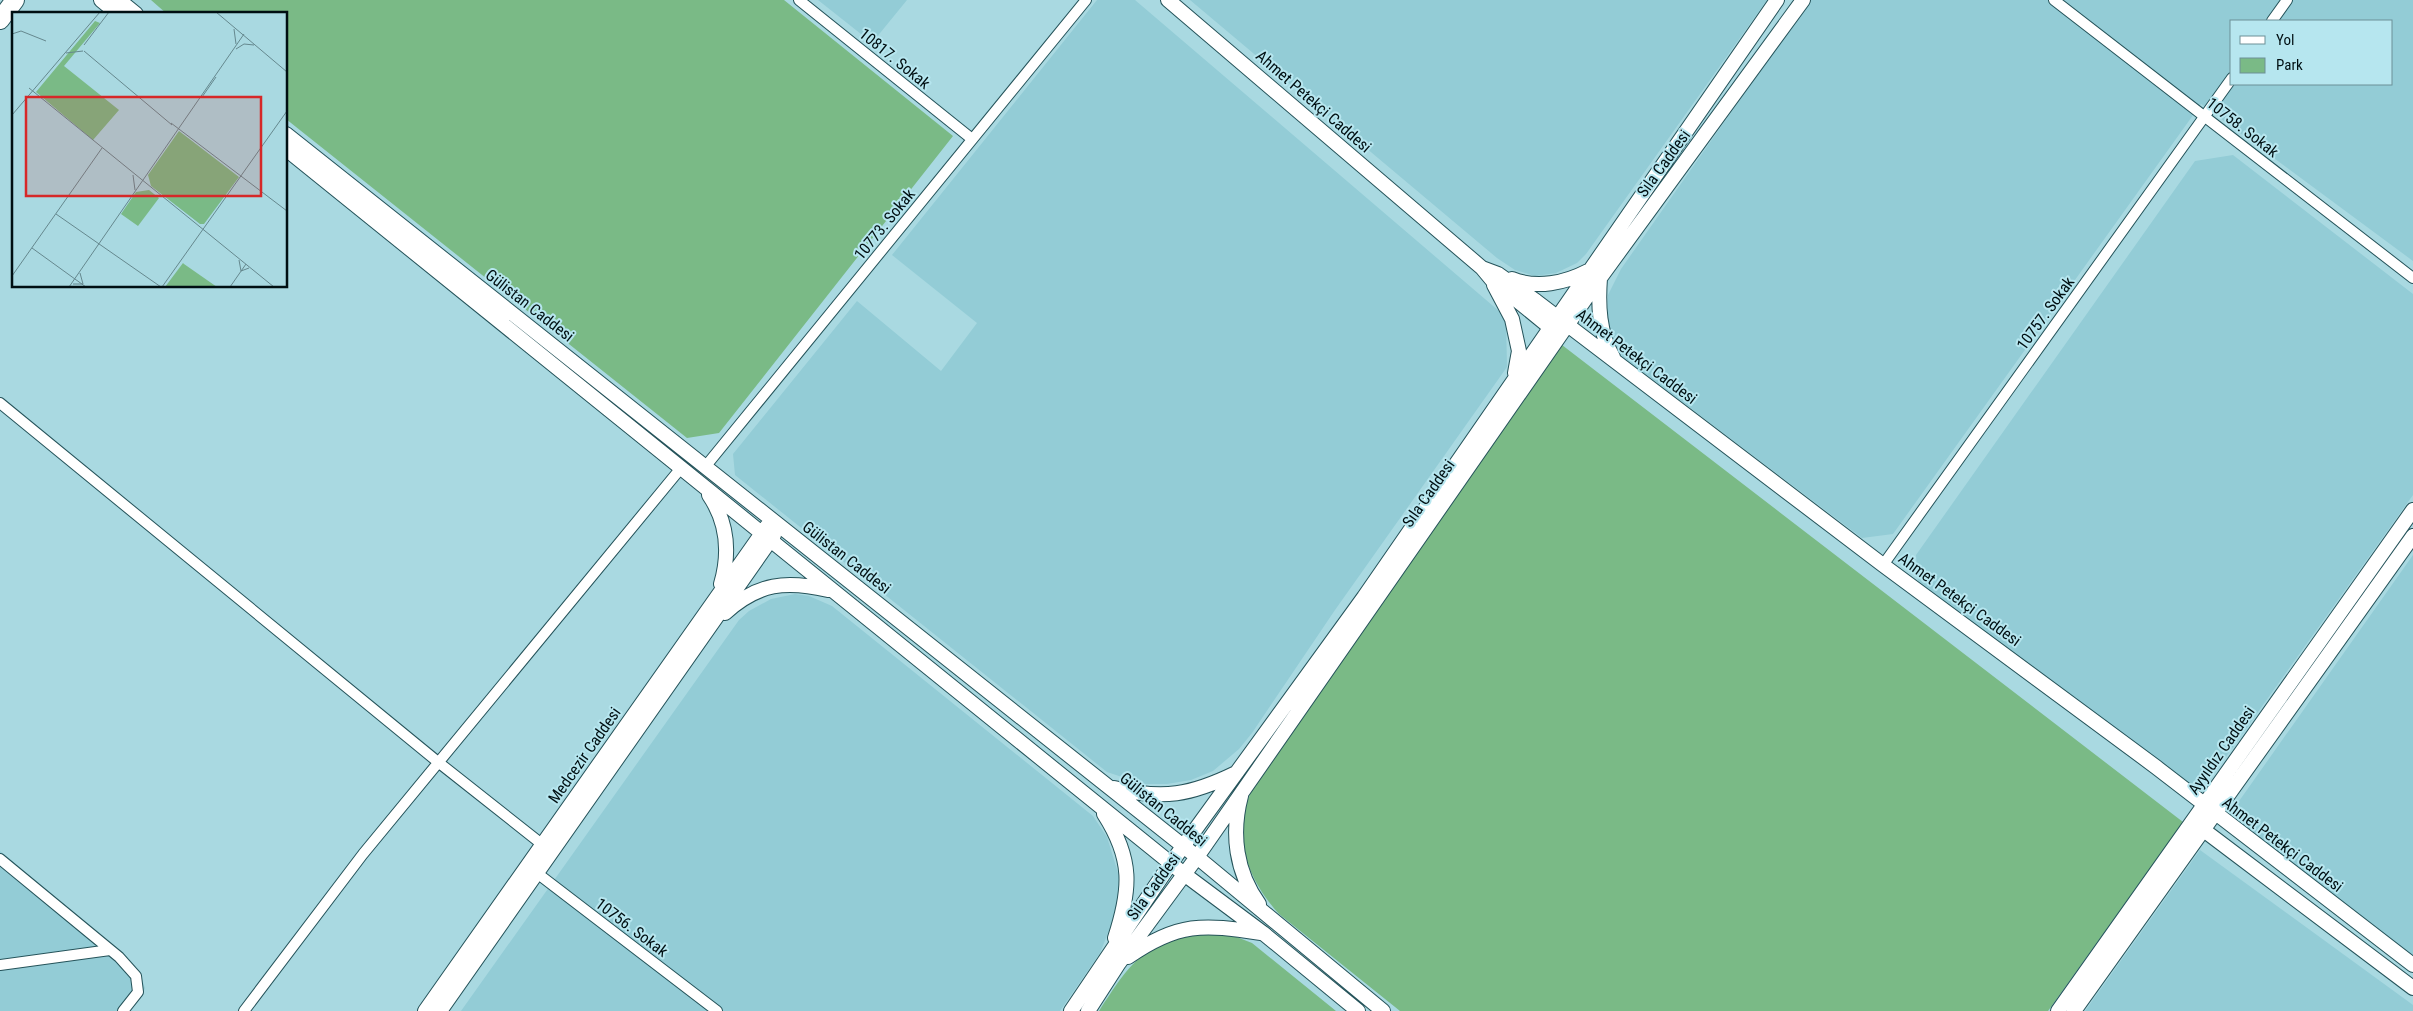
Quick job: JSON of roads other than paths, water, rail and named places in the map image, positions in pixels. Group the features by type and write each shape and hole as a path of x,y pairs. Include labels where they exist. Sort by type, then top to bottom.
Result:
{"highway":[{"path":"0,20 15,0"}],"street":[{"path":"101,0 116,12"},
{"path":"119,0 134,12"},
{"name":"10817. Sokak","path":"799,0 972,139"},
{"name":"10773. Sokak","path":"705,467 1086,0"},
{"name":"Ahmet Petekçi Caddesi","path":"1168,0 1482,268 1559,326 1616,362 1883,565 2005,654 2413,965"},
{"name":"Sıla Caddesi","path":"1115,958 1197,857 1559,326 1777,0"},
{"name":"Sıla Caddesi","path":"1594,274 1803,0"},
{"name":"10758. Sokak","path":"2054,0 2413,278"},
{"path":"2273,20 2288,0"},
{"name":"10757. Sokak","path":"1883,565 2230,81"},
{"name":"Gülistan Caddesi","path":"288,136 1197,857 1383,1011"},
{"name":"Gülistan Caddesi","path":"288,151 700,482 833,592 1184,874 1263,933 1358,1011"},
{"path":"1495,277 1538,284 1594,274 1599,296 1601,322 1608,347 1616,362"},
{"path":"1495,277 1512,319 1519,350 1513,380"},
{"name":"Sıla Caddesi","path":"1088,1011 1115,958 1172,863 1364,597 1513,380 1559,326"},
{"path":"0,403 547,849"},
{"path":"244,1011 363,854 681,468"},
{"path":"700,482 718,511 726,533 725,570 718,594"},
{"name":"Ayyıldız Caddesi","path":"2074,1011 2198,826 2203,806 2413,510"},
{"name":"Medcezir Caddesi","path":"440,1011 718,594 776,523"},
{"name":"Ayyıldız Caddesi","path":"2058,1011 2198,826 2215,814 2413,536"},
{"name":"Medcezir Caddesi","path":"547,849 708,629 765,537"},
{"path":"708,629 732,607 762,589 799,584 833,592"},
{"path":"1109,787 1137,794 1161,795 1188,792 1239,772"},
{"path":"1244,787 1237,816 1238,858 1246,883 1268,917"},
{"path":"1096,803 1114,830 1124,857 1128,883 1115,958"},
{"path":"2198,826 2413,988"},
{"path":"0,859 110,950 136,976 138,992 123,1011"},
{"path":"0,870 12,869"},
{"name":"Medcezir Caddesi","path":"425,1011 533,870"},
{"name":"10756. Sokak","path":"533,870 718,1011"},
{"path":"1071,1011 1115,958 1158,939 1197,926 1263,933"},
{"path":"0,965 110,950"}]}
